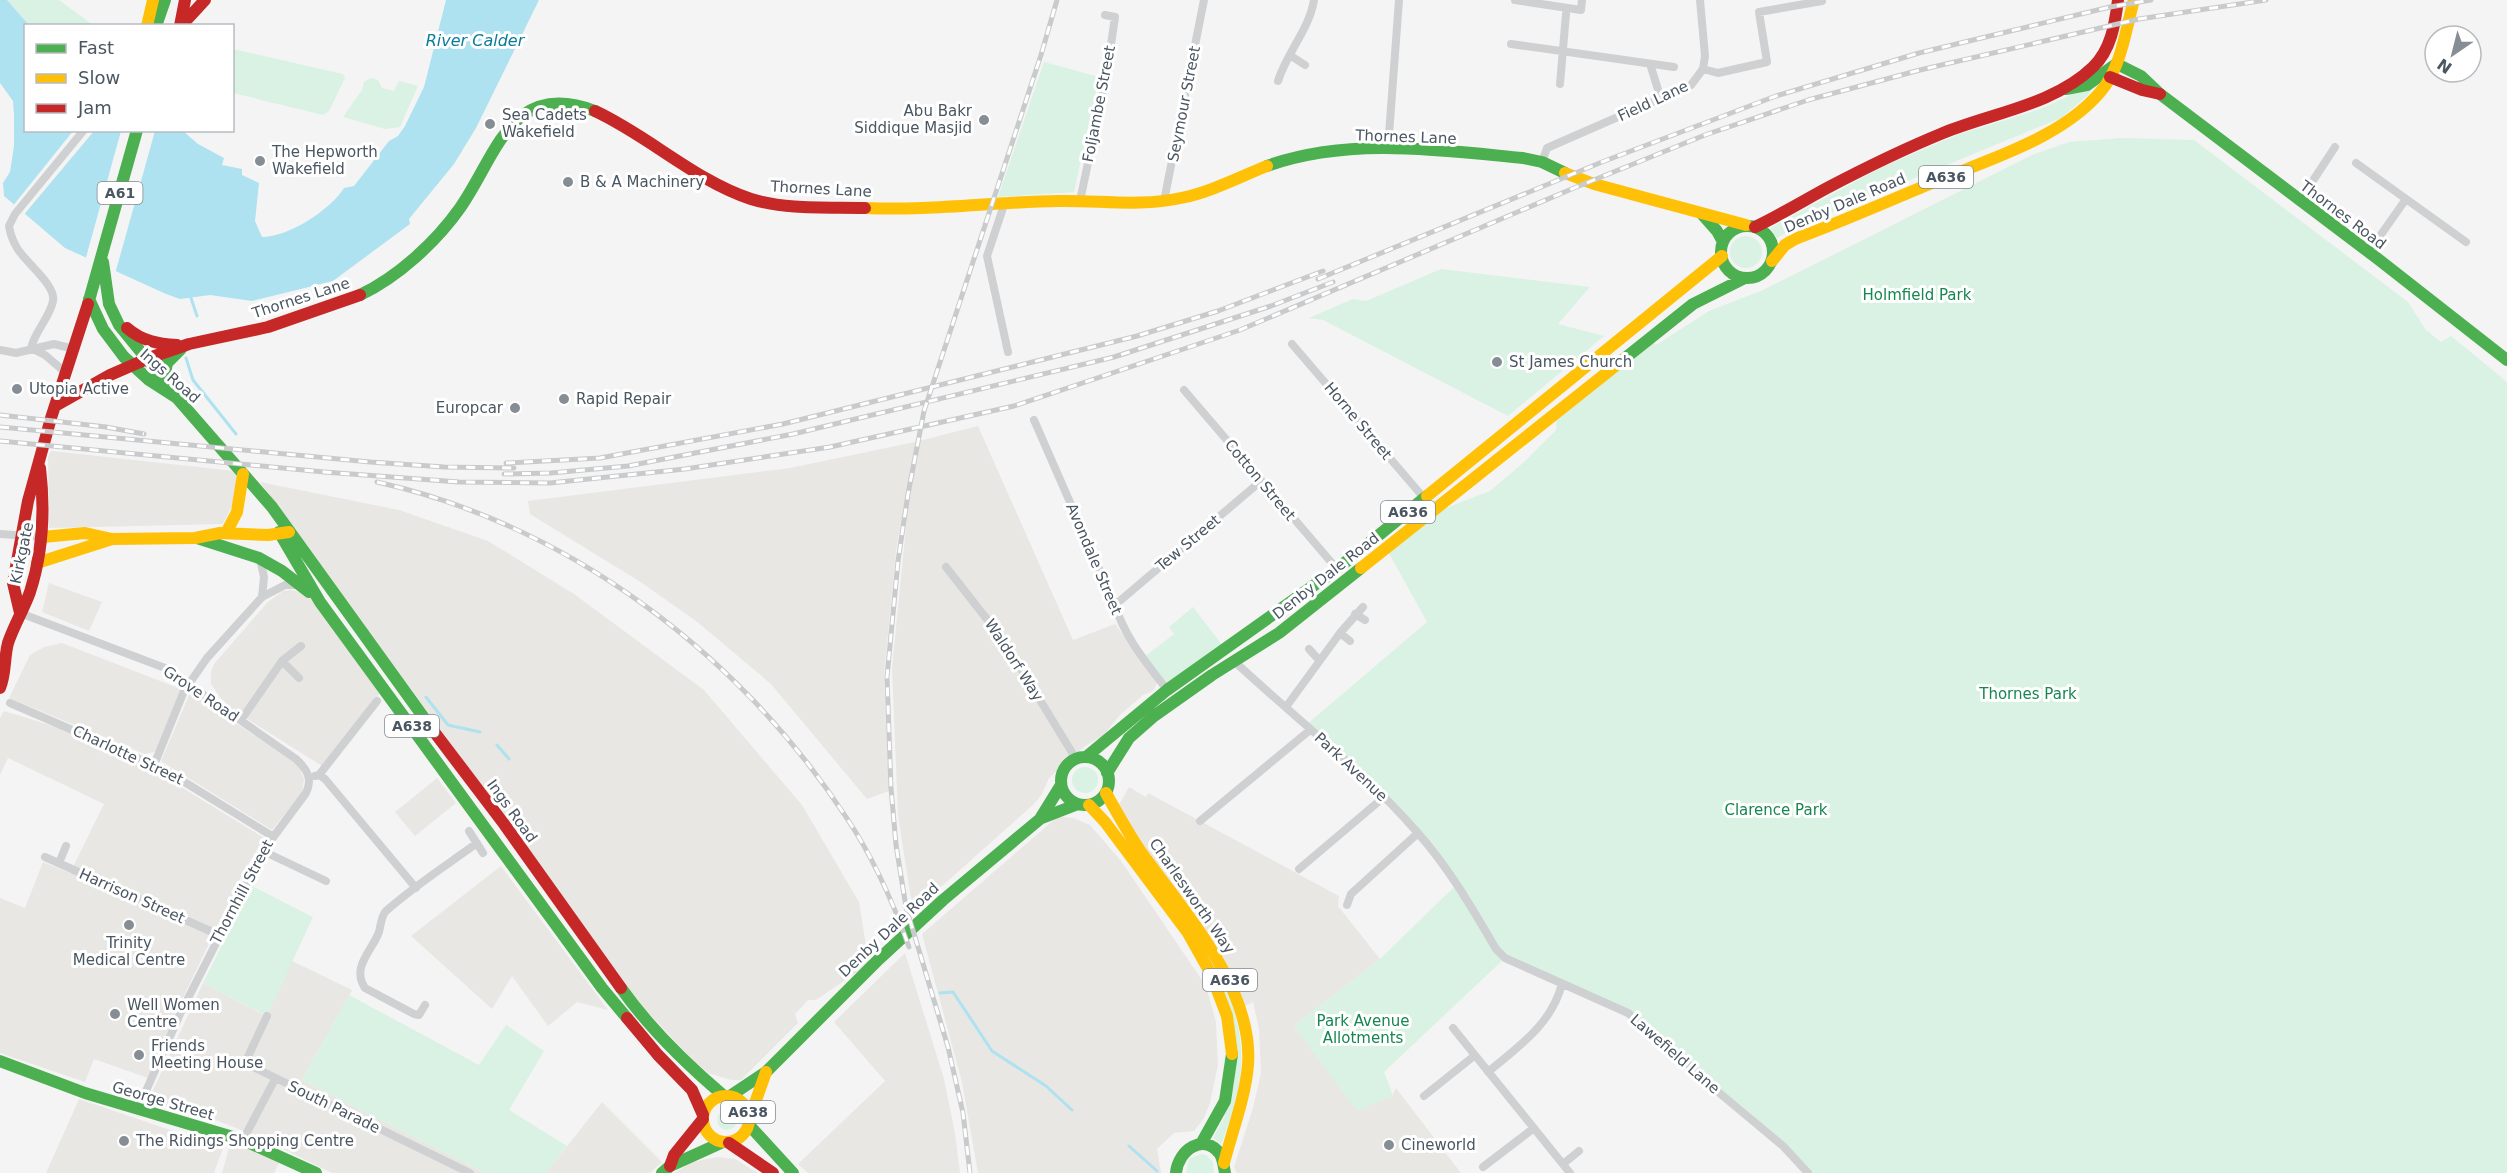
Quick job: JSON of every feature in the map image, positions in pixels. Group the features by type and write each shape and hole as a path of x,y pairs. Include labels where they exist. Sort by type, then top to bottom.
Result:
{"main road":[{"path":"181,24 184,0"},
{"path":"183,24 205,0"},
{"name":"Denby Dale Road","path":"1750,226 1780,216 1838,182 1945,133 2060,89 2083,75 2101,57 2114,27 2118,0"},
{"name":"Denby Dale Road","path":"1772,261 1785,245 1795,238 1835,224 2055,129 2079,114 2098,94 2111,70 2134,0"},
{"path":"148,24 160,2"},
{"path":"156,24 160,2"},
{"path":"2101,57 2111,70"},
{"name":"A636","path":"2060,89 2087,85 2111,70"},
{"name":"Thornes Road","path":"2111,70 2136,88 2160,94 2299,202 2448,312 2507,360"},
{"name":"Thornes Lane","path":"55,406 94,383 145,359 184,346 267,327 350,300 377,287 421,251 459,209 511,125 526,111 538,105 556,102 575,104 594,110 639,134 689,167 749,198 769,202 859,208 1005,202 1164,201 1219,188 1260,168 1296,157 1338,150 1388,148 1542,162 1573,177 1750,226"},
{"name":"A61","path":"89,299 102,264 136,132"},
{"path":"1702,214 1717,231 1723,242 1722,256 1728,268 1743,279"},
{"path":"1750,226 1770,242 1773,253 1772,261"},
{"name":"A636","path":"1723,242 1736,227 1750,226"},
{"name":"Denby Dale Road","path":"1081,758 1167,690 1336,569 1683,290 1722,256"},
{"name":"A636","path":"1743,279 1755,278 1767,270 1772,261"},
{"name":"A638","path":"102,264 109,304 119,325 177,398"},
{"name":"Denby Dale Road","path":"1107,773 1129,738 1154,716 1279,633 1693,304 1743,279"},
{"name":"Kirkgate","path":"20,613 13,584 28,501 89,299"},
{"name":"Ings Road","path":"89,299 105,333 133,366 177,398 272,507 320,602 620,1010 658,1055 692,1090 703,1117"},
{"path":"114,315 139,338 158,344 184,346"},
{"path":"164,379 167,363 184,346"},
{"name":"Kirkgate","path":"0,688 6,677 3,655 6,637 30,592 43,537 44,514 39,463"},
{"path":"226,533 236,516 243,474"},
{"name":"Ings Road","path":"43,537 85,533 112,539 195,538 226,533 285,533"},
{"name":"Ings Road","path":"285,533 526,855 640,1015 686,1064 727,1096"},
{"name":"Ings Road","path":"195,538 259,558 282,571 320,602"},
{"name":"Ings Road","path":"37,562 58,553 85,549 112,539"},
{"path":"1081,758 1100,762 1107,773"},
{"name":"A636","path":"1081,758 1064,769 1061,785 1067,797 1083,805 1096,803 1106,793 1109,782 1107,773"},
{"name":"Denby Dale Road","path":"727,1096 766,1072 879,959 943,900 1040,819 1061,785"},
{"name":"Charlesworth Way","path":"1106,793 1124,826 1215,952 1229,979 1239,1009 1248,1063 1242,1100 1225,1169"},
{"name":"Denby Dale Road","path":"1040,819 1083,805"},
{"name":"Charlesworth Way","path":"1083,805 1105,822 1194,942 1225,1004 1230,1024 1232,1060 1229,1084 1212,1130 1200,1144"},
{"path":"501,851 526,855 523,863 525,870 539,900"},
{"name":"George Street","path":"0,1061 85,1093 243,1140 316,1173"},
{"name":"Denby Dale Road","path":"749,1121 766,1072"},
{"name":"A638","path":"773,1173 726,1142 710,1136 706,1131 703,1117 711,1102 727,1096 745,1106 749,1121 792,1173"},
{"path":"666,1169 703,1117"},
{"name":"A638","path":"726,1142 741,1137 749,1121"},
{"path":"666,1169 726,1142"},
{"path":"1176,1173 1175,1166 1180,1154 1200,1144 1216,1149 1225,1169"}],"street":[{"path":"1278,81 1295,43 1311,17 1314,0"},
{"path":"1388,148 1399,0"},
{"path":"1515,0 1581,10 1582,0"},
{"name":"Field Lane","path":"1542,162 1547,148 1691,85 1703,69 1706,56 1700,0"},
{"path":"1703,69 1718,73 1767,62 1759,12 1822,1"},
{"name":"Seymour Street","path":"1164,201 1204,4"},
{"path":"1560,84 1566,14"},
{"name":"Foljambe Street","path":"1080,201 1107,72 1115,17 1105,15"},
{"path":"1511,44 1674,67"},
{"path":"1291,56 1305,65"},
{"path":"1650,64 1661,99"},
{"path":"31,348 53,303 53,294 46,282 18,249 9,226 15,214 82,132"},
{"path":"2299,202 2335,147"},
{"path":"2356,163 2466,242"},
{"path":"2368,253 2406,199"},
{"path":"1005,202 987,256 1008,352"},
{"path":"0,350 16,353 54,344 74,349"},
{"name":"Horne Street","path":"1292,344 1424,498"},
{"path":"31,348 45,355 66,373"},
{"name":"Cotton Street","path":"1184,390 1336,569"},
{"name":"Avondale Street","path":"1034,420 1115,605 1121,624 1167,690"},
{"name":"Tew Street","path":"1115,605 1262,481"},
{"path":"0,534 43,537"},
{"path":"259,558 264,577 262,597"},
{"name":"Waldorf Way","path":"946,567 1004,641 1081,758"},
{"path":"154,765 189,683 207,658 262,597 285,585 303,587"},
{"path":"1286,707 1319,660 1363,607"},
{"name":"Grove Road","path":"20,613 165,668 296,759 309,776"},
{"path":"1355,614 1365,620"},
{"path":"1340,633 1350,641"},
{"path":"241,720 282,661 302,646"},
{"path":"1308,649 1319,660"},
{"path":"282,661 299,678"},
{"name":"Park Avenue","path":"1234,661 1384,797 1418,833 1458,884"},
{"path":"319,775 377,701"},
{"name":"Charlotte Street","path":"10,703 154,765 201,791 272,836"},
{"path":"1200,821 1310,730"},
{"path":"309,776 319,775 325,779 416,888"},
{"name":"Thornhill Street","path":"138,1109 177,1020 262,851 306,793 309,776"},
{"path":"1299,869 1384,797"},
{"path":"469,831 483,852"},
{"path":"1347,905 1351,894 1418,833"},
{"path":"425,1005 419,1014 414,1014 372,993 360,981 365,957 378,934 384,913 477,843"},
{"path":"59,863 66,846"},
{"path":"262,851 327,881"},
{"name":"Harrison Street","path":"45,857 219,935"},
{"name":"Lawefield Lane","path":"1458,884 1496,949 1505,958 1628,1012 1783,1146 1808,1173"},
{"path":"1488,1072 1542,1026 1559,997 1562,984"},
{"name":"South Parade","path":"267,1016 245,1063 470,1173"},
{"path":"1453,1028 1570,1173"},
{"path":"1424,1096 1474,1056"},
{"path":"243,1140 275,1079"},
{"path":"1483,1167 1534,1128"},
{"path":"1563,1164 1579,1151"}],"shaded area":[{"path":"978,426 1073,640 1115,624 1158,681 1153,691 1143,695 1120,715 1103,736 1085,746 1049,778 1035,803 913,912 898,815 892,668 913,456 896,551 884,675 889,791 867,799 771,684 696,621 639,581 530,514 528,501 790,468 915,442"},
{"path":"51,451 235,471 239,492 223,524 49,528 48,457"},
{"path":"260,482 399,510 488,541 574,594 704,690 802,805 859,902 869,964 816,1000 808,1000 795,1014 798,1023 741,1080 731,1080 708,1073 642,1006"},
{"path":"49,583 102,602 89,631 42,612"},
{"path":"283,591 304,593 312,599 380,693 322,766 233,710 211,684 214,664 268,602"},
{"path":"62,643 181,689 155,752 145,754 9,698 30,655 44,647"},
{"path":"190,693 298,764 304,779 302,793 272,830 161,761"},
{"path":"4,711 66,730 140,762 264,838 244,871 178,1008 148,1078 94,1059 85,1082 0,1053 0,898 25,908 43,862 70,873 104,804 8,758 0,775 0,718"},
{"path":"437,778 456,803 415,836 395,812"},
{"path":"1129,787 1146,797 1148,793 1339,896 1338,906 1380,959 1294,1026 1357,1110 1392,1096 1396,1088 1461,1173 1237,1173 1234,1167 1253,1108 1261,1073 1259,1029 1253,1002 1239,1009 1115,812"},
{"path":"1056,818 1073,818 1090,825 1121,861 1206,986 1216,1022 1218,1065 1210,1103 1204,1118 1194,1131 1174,1133 1157,1149 1161,1173 978,1173 962,1082 922,934"},
{"path":"501,866 608,1010 577,1002 548,1026 512,976 492,1009 411,936"},
{"path":"905,953 944,1079 960,1173 808,1173 798,1164 885,1081 834,1022"},
{"path":"292,961 352,990 302,1080 485,1173 332,1173 257,1136 202,1115 153,1104 149,1099 203,983 266,1016"},
{"name":"The Ridings Shopping Centre","path":"79,1099 223,1148 214,1173 46,1173"},
{"path":"602,1102 662,1162 650,1173 546,1173"},
{"path":"232,1137 282,1156 274,1173 222,1173"},
{"path":"717,1157 735,1159 758,1173 674,1173 693,1162"}],"green space":[{"path":"7,0 59,0 92,24 28,24"},
{"path":"234,49 343,74 345,78 329,111 323,115 234,93"},
{"path":"1044,62 1099,77 1074,192 998,197"},
{"path":"371,78 378,80 382,88 394,91 399,81 418,86 400,127 385,129 343,117 362,90 364,82"},
{"path":"2095,84 2088,95 2061,118 1796,227 1777,238 1770,228 1882,167 1957,135 2040,109"},
{"name":"Thornes Park","path":"2121,138 2194,140 2408,302 2426,330 2441,342 2451,336 2507,382 2507,1173 1808,1173 1628,1013 1505,958 1384,1072 1393,1096 1357,1111 1294,1026 1380,959 1457,884 1418,833 1306,725 1427,622 1386,548 1433,513 1490,491 1523,463 1556,430 1557,410 1649,338 1656,345 1709,311 1763,290 2032,155 2069,142"},
{"path":"1746,236 1757,241 1762,252 1757,263 1746,268 1735,263 1730,252 1735,241"},
{"path":"1441,269 1590,287 1558,324 1604,336 1508,416 1323,320 1309,318 1353,299 1366,301"},
{"path":"1193,607 1226,650 1167,690 1143,658 1174,634 1169,627"},
{"path":"1085,767 1094,771 1098,780 1094,789 1085,793 1076,789 1072,780 1076,771"},
{"path":"252,886 313,917 267,1016 203,983"},
{"path":"1219,976 1225,980 1234,1009 1241,1053 1238,1093 1221,1144 1213,1138 1224,1118 1234,1086 1234,1021"},
{"path":"349,995 479,1065 506,1025 544,1051 509,1110 567,1146 546,1173 485,1173 302,1080"},
{"path":"727,1110 734,1113 737,1120 734,1127 727,1130 720,1127 717,1120 720,1113"},
{"path":"1201,1154 1206,1155 1213,1162 1214,1173 1186,1173 1189,1159"}],"water":[{"name":"River Calder","path":"0,0 7,0 28,24 24,24 24,132 184,132 198,144 224,158 222,165 242,169 242,175 259,183 255,221 262,237 273,236 308,221 329,205 344,188 354,186 389,141 398,136 424,87 446,0 539,0 476,128 454,164 409,219 410,224 333,281 252,301 210,295 180,299 166,294 65,248 4,196 3,183 10,172 14,146 14,115 13,101 0,83"}],"pier":[{"path":"72,132 93,132 22,217 12,207"},
{"path":"121,132 155,132 115,274 85,261"}],"waterway":[{"path":"191,298 197,316"},
{"path":"186,358 193,380 236,434"},
{"path":"426,697 448,725 480,732"},
{"path":"497,745 509,759"},
{"path":"940,993 953,992 992,1051 1046,1086 1072,1110"},
{"path":"1129,1146 1157,1171"}],"railway":[{"path":"970,1173 963,1113 948,1047 906,907 896,845 891,788 887,677 898,561 924,411 1057,0"},
{"path":"1318,279 1602,162 1776,96 1919,53 2110,7 2151,0"},
{"path":"0,441 324,472 459,482 550,483 685,469 830,447 1014,406 1240,330 1574,188 1705,135 1808,100 1920,70 2139,19 2266,0"},
{"path":"506,463 600,458 783,424 1137,336 1218,311 1323,271"},
{"path":"504,474 551,473 628,466 793,434 1114,357 1271,306 1333,282"},
{"path":"0,415 106,427 144,434"},
{"path":"0,427 370,462 444,467 514,468"},
{"path":"377,482 448,502 516,530 582,564 643,604 701,651 755,702 803,758 846,817 882,880 909,947"}],"traffic: fast":[{"path":"157,24 165,0"},
{"path":"2117,64 2141,76 2160,94 2507,360"},
{"path":"2066,89 2087,85 2115,65"},
{"path":"360,295 402,269 440,233 460,208 497,146 510,128 525,114 544,105 567,104 595,111"},
{"path":"88,304 136,132"},
{"path":"1267,166 1329,151 1394,148 1523,158 1542,162 1565,173"},
{"path":"1702,214 1717,231 1723,242"},
{"path":"1747,226 1757,228 1765,234 1771,242 1773,252 1771,262 1765,270 1757,276 1747,278 1737,276 1729,270 1723,262 1721,252 1723,242 1729,234 1737,228 1747,226"},
{"path":"103,262 109,304 119,325 172,390"},
{"path":"1624,359 1693,304 1743,279"},
{"path":"89,299 103,329 124,357 149,380 177,398 272,507 432,729"},
{"path":"164,379 167,363 181,349"},
{"path":"1086,757 1167,690 1337,569 1427,496"},
{"path":"279,532 320,602 602,988 627,1018"},
{"path":"197,538 259,558 282,571 309,592"},
{"path":"1107,773 1129,738 1154,716 1212,675 1279,633 1361,568"},
{"path":"1080,757 1090,757 1102,764 1109,776 1109,781 1109,786 1102,798 1090,805 1080,805 1065,794 1061,786 1061,776 1072,761 1080,757"},
{"path":"730,1096 766,1072 879,959 943,900 1040,819 1061,785"},
{"path":"1042,818 1078,804"},
{"path":"621,988 669,1045 724,1096"},
{"path":"1201,1144 1225,1101 1232,1054"},
{"path":"0,1061 85,1093 243,1140 316,1173"},
{"path":"749,1125 793,1173"},
{"path":"662,1173 670,1166 723,1142"},
{"path":"1176,1173 1181,1157 1200,1144 1207,1144 1220,1154 1225,1173"}],"traffic: slow":[{"path":"147,24 153,0"},
{"path":"1772,261 1785,245 1795,239 2006,154 2071,118 2090,103 2111,77 2120,56 2134,0"},
{"path":"865,208 1058,201 1135,203 1166,201 1203,192 1267,166"},
{"path":"1565,173 1594,184 1746,225"},
{"path":"1427,496 1722,256"},
{"path":"1361,568 1624,359"},
{"path":"226,533 237,512 243,474"},
{"path":"43,537 85,533 112,539 195,538 220,533 268,535 289,532"},
{"path":"37,563 112,539"},
{"path":"1106,793 1141,852 1212,952 1240,1008 1247,1036 1248,1065 1241,1103 1224,1163"},
{"path":"1089,805 1105,822 1188,933 1211,974 1227,1016 1232,1054"},
{"path":"750,1117 766,1072"},
{"path":"726,1096 742,1103 749,1119 742,1135 726,1142 710,1135 703,1119 710,1103 726,1096"}],"traffic: jam":[{"path":"180,24 185,0"},
{"path":"183,24 205,0"},
{"path":"1755,227 1899,152 1943,133 2021,107 2060,91 2093,67 2104,53 2114,27 2118,0"},
{"path":"2110,77 2142,90 2160,94"},
{"path":"595,111 615,121 710,181 751,199 779,205 865,208"},
{"path":"55,406 110,375 149,358 189,344 268,327 360,295"},
{"path":"20,613 13,583 28,501 51,418 88,304"},
{"path":"127,328 150,341 177,345"},
{"path":"0,688 8,643 30,592 38,562 42,515 40,468"},
{"path":"432,729 504,824 621,988"},
{"path":"627,1018 692,1090 703,1115"},
{"path":"670,1166 674,1155 703,1119"},
{"path":"729,1143 773,1173"}],"place":[{"name":"Abu Bakr Siddique Masjid","path":"984,120"},
{"name":"Sea Cadets Wakefield","path":"490,124"},
{"name":"The Hepworth Wakefield","path":"260,161"},
{"name":"B & A Machinery","path":"568,182"},
{"name":"St James Church","path":"1497,362"},
{"name":"Utopia Active","path":"17,389"},
{"name":"Rapid Repair","path":"564,399"},
{"name":"Europcar","path":"515,408"},
{"name":"Trinity Medical Centre","path":"129,925"},
{"name":"Well Women Centre","path":"115,1014"},
{"name":"Friends Meeting House","path":"139,1055"},
{"name":"The Ridings Shopping Centre","path":"124,1141"},
{"name":"Cineworld","path":"1389,1145"}],"park label":[{"name":"Holmfield Park","path":"1917,295"},
{"name":"Clarence Park","path":"1776,810"},
{"name":"Park Avenue Allotments","path":"1363,1030"}]}
